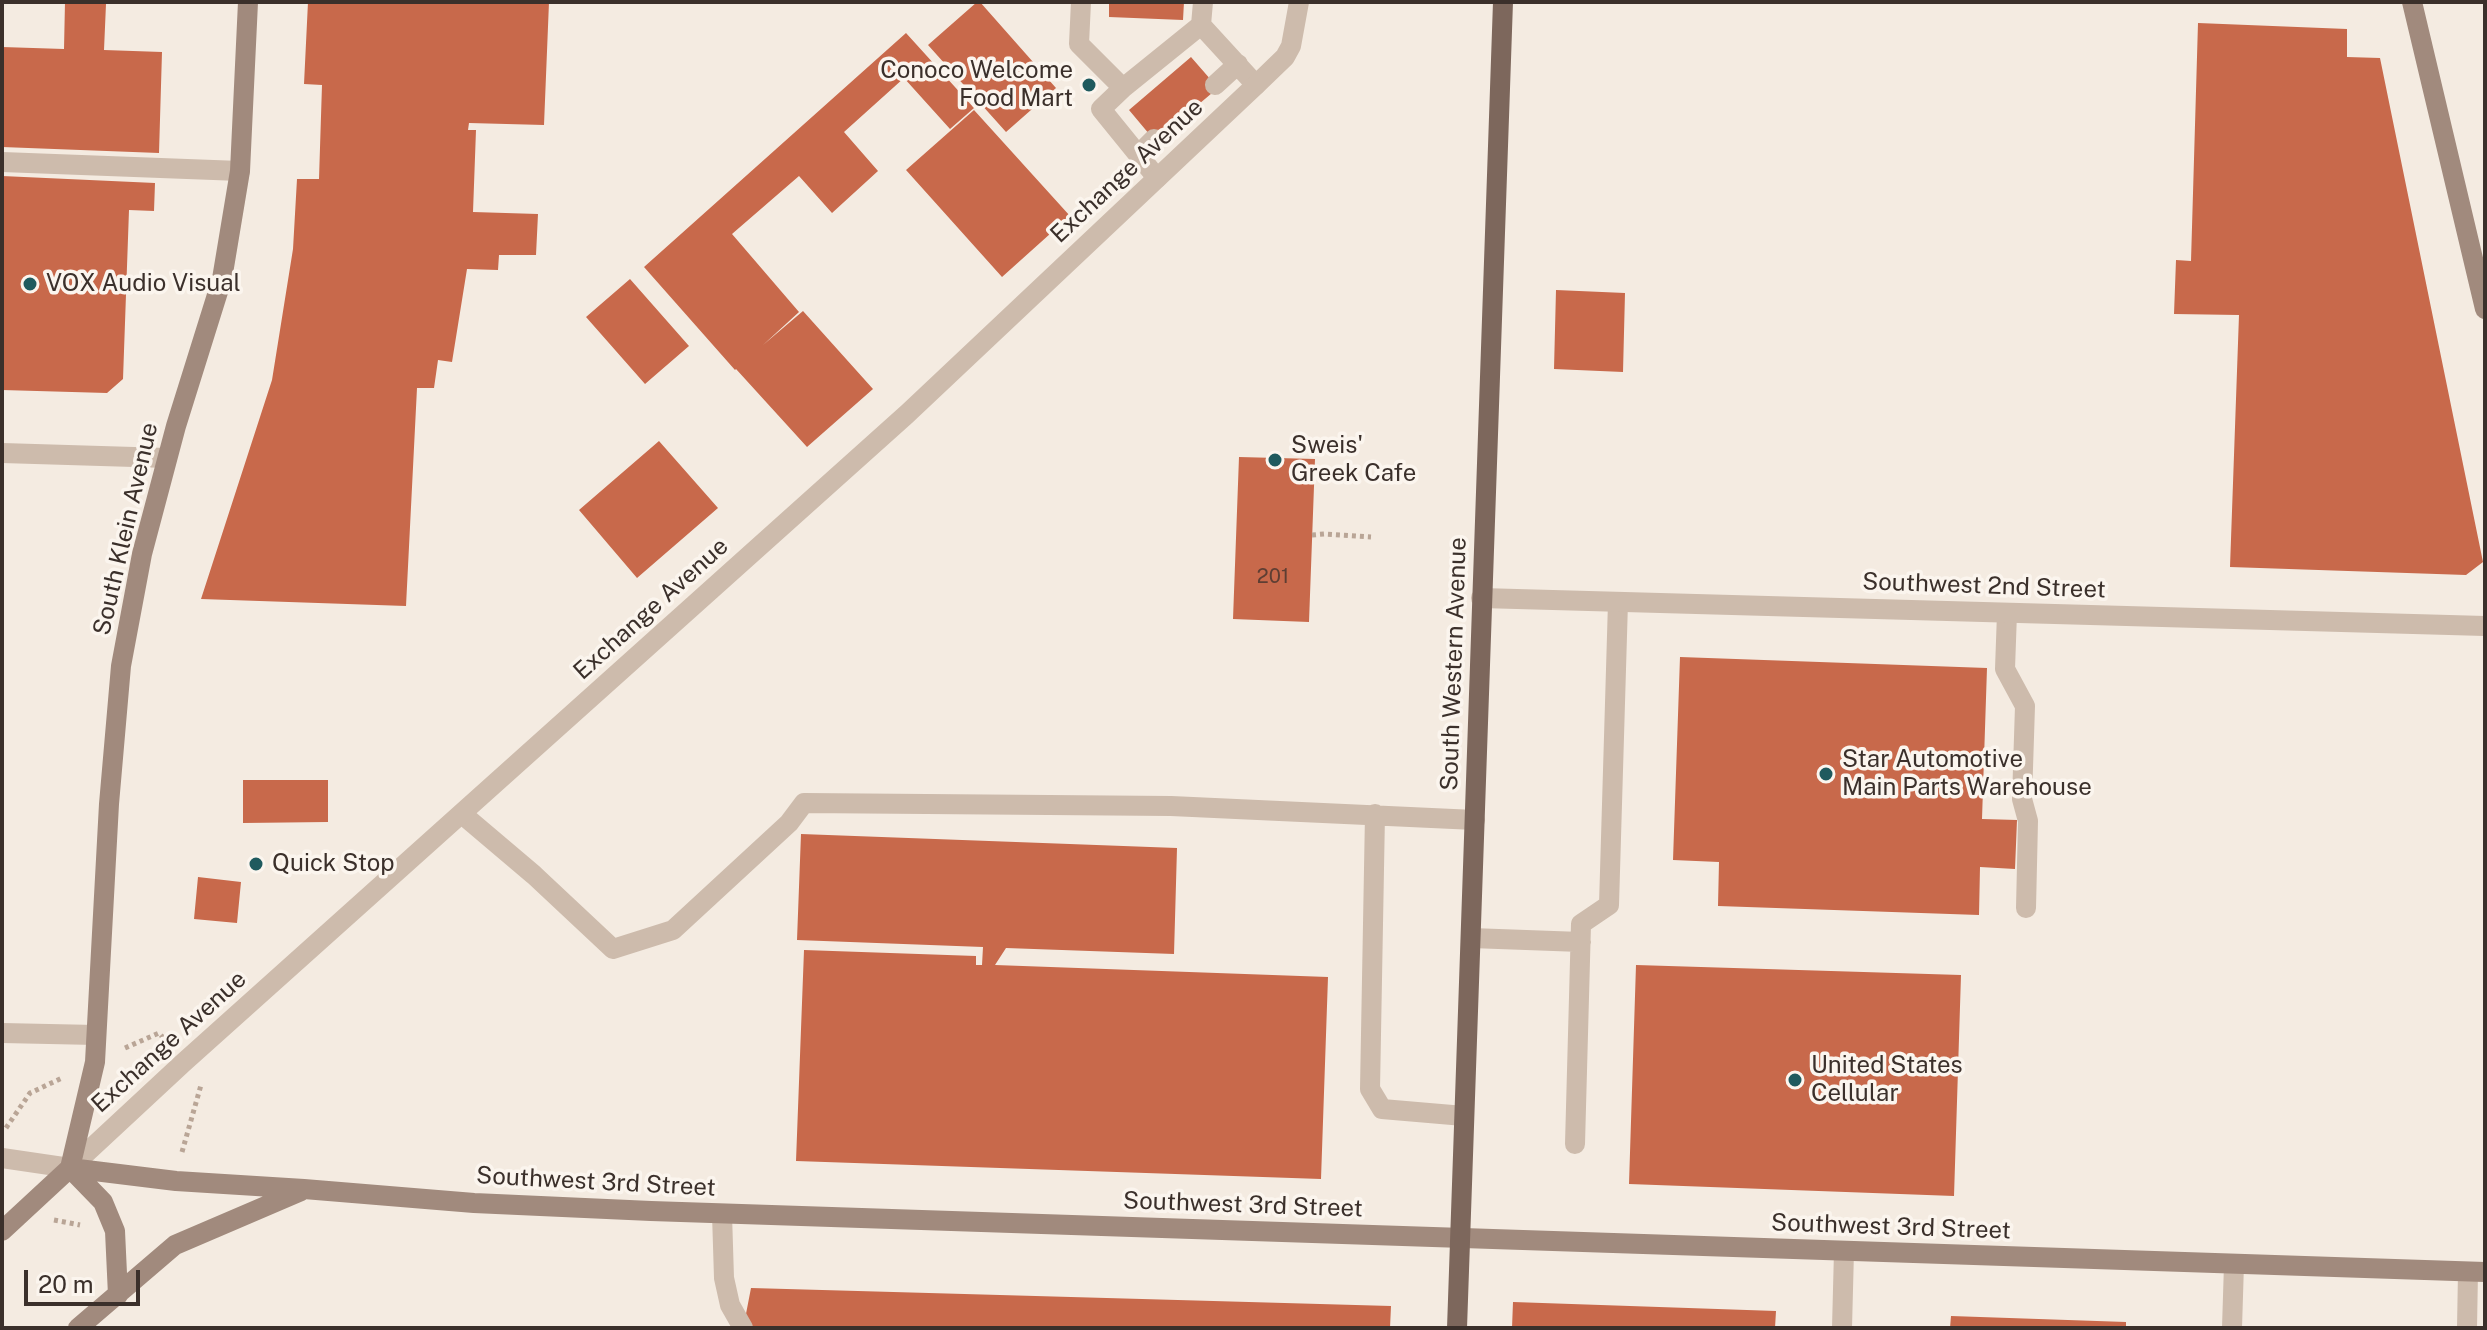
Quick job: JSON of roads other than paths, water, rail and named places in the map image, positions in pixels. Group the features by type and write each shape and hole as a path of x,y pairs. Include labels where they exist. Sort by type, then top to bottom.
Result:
{"main road":[{"name":"South Western Avenue","path":"1457,1328 1503,2"}],"street":[{"name":"South Klein Avenue","path":"70,1168 95,1062 109,804 121,666 142,554 167,458 222,279 240,171 248,2"},
{"path":"1081,2 1079,44 1123,88"},
{"path":"1157,178 1146,146 1101,109 1201,25 1203,2"},
{"name":"Exchange Avenue","path":"2,1231 183,1063 907,414 1256,85 1285,57 1291,46 1299,2"},
{"path":"2412,2 2485,309"},
{"path":"1201,25 1256,85"},
{"path":"1215,85 1238,64"},
{"path":"2,162 240,171"},
{"path":"2,453 167,458"},
{"name":"Southwest 2nd Street","path":"1481,598 2485,626"},
{"path":"1575,1144 1581,924 1609,905 1618,602"},
{"path":"2007,613 2005,669 2025,706 2022,799 2028,821 2026,908"},
{"path":"462,814 534,875 613,949 673,930 789,823 804,803 1171,806 1475,820"},
{"path":"1375,814 1370,1089 1382,1109 1464,1116"},
{"path":"1471,938 1581,942"},
{"path":"2,1033 96,1035"},
{"name":"Southwest 3rd Street","path":"2,1158 176,1181 474,1203 722,1214 2477,1272"},
{"path":"70,1168 103,1202 115,1231 118,1295"},
{"path":"78,1328 175,1245 304,1189"},
{"path":"722,1214 724,1278 730,1305 743,1328"},
{"path":"1842,1328 1844,1251"},
{"path":"2232,1328 2234,1264"},
{"path":"2467,1328 2477,1272"}],"place":[{"name":"Conoco Welcome Food Mart","path":"1089,85"},
{"name":"VOX Audio Visual","path":"30,284"},
{"name":"Sweis' Greek Cafe","path":"1275,460"},
{"name":"Star Automotive Main Parts Warehouse","path":"1826,774"},
{"name":"Quick Stop","path":"256,864"},
{"name":"United States Cellular","path":"1795,1080"}]}
